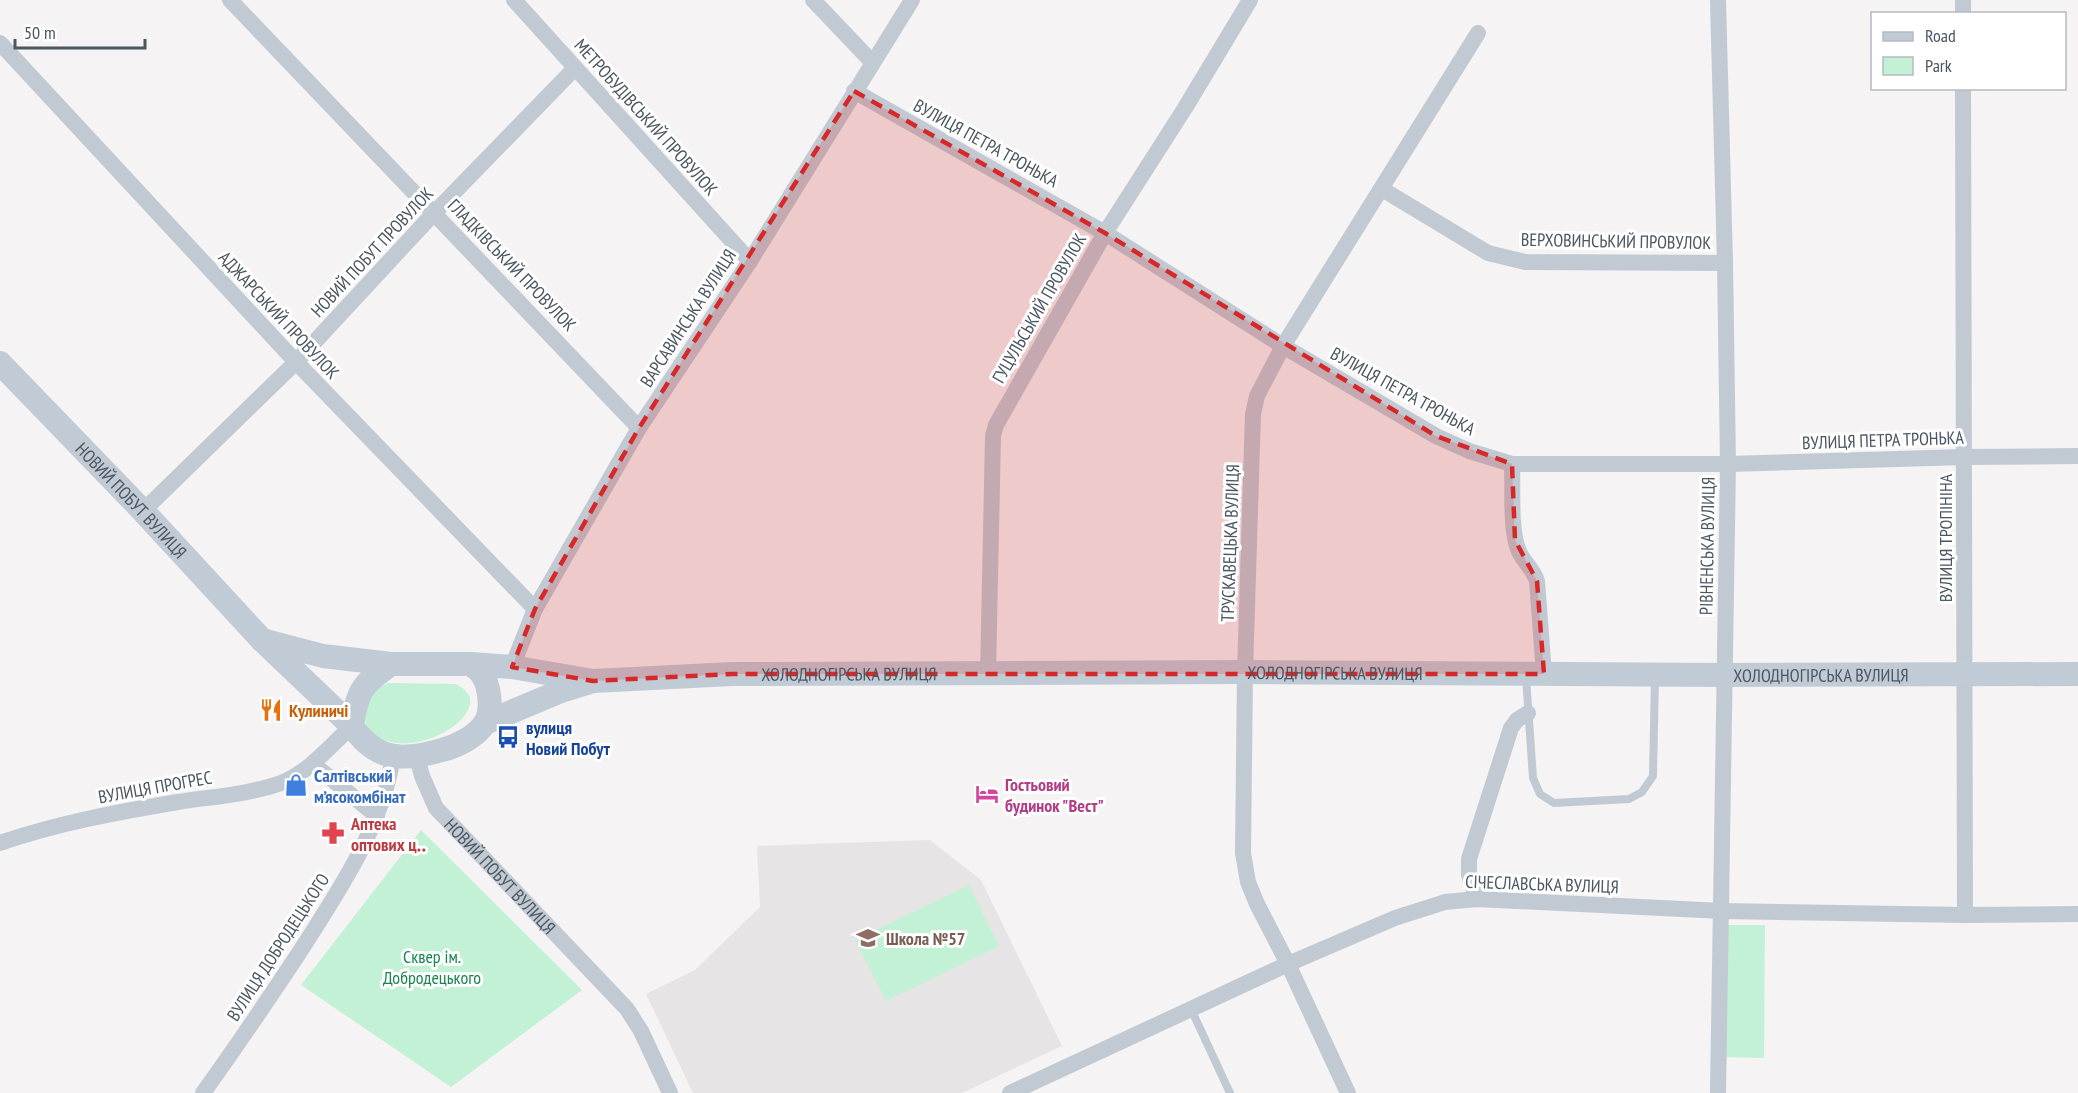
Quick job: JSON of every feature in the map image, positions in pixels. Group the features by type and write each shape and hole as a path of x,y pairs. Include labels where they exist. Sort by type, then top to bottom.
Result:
{"main road":[{"name":"НОВИЙ ПОБУТ ВУЛИЦЯ","path":"0,363 262,640 352,726 362,740 376,750 393,756 417,757"},
{"path":"262,640 323,657 391,664 471,664 481,673 487,684 489,708 485,723 468,739 453,747 417,757"},
{"path":"352,726 355,701 369,679 391,664"},
{"name":"ХОЛОДНОГІРСЬКА ВУЛИЦЯ","path":"471,664 512,667 593,681 732,674 1245,672 1724,675 2078,674"},
{"name":"ХОЛОДНОГІРСЬКА ВУЛИЦЯ","path":"485,723 593,681"}],"street":[{"name":"ГЛАДКІВСЬКИЙ ПРОВУЛОК","path":"230,0 639,428"},
{"name":"МЕТРОБУДІВСЬКИЙ ПРОВУЛОК","path":"514,0 750,261"},
{"path":"813,0 872,62"},
{"name":"ВАРСАВИНСЬКА ВУЛИЦЯ","path":"512,667 535,609 639,428 750,261 912,0"},
{"name":"ГУЦУЛЬСЬКИЙ ПРОВУЛОК","path":"988,674 993,436 996,425 1105,232 1185,108 1250,0"},
{"name":"РІВНЕНСЬКА ВУЛИЦЯ","path":"1718,0 1728,464 1718,1093"},
{"name":"ТРУСКАВЕЦЬКА ВУЛИЦЯ","path":"1348,1093 1288,964 1257,904 1248,882 1243,853 1245,672 1253,414 1257,396 1283,346 1478,33"},
{"name":"АДЖАРСЬКИЙ ПРОВУЛОК","path":"0,43 296,362 535,609"},
{"name":"НОВИЙ ПОБУТ ПРОВУЛОК","path":"143,512 296,362 435,212 575,68"},
{"name":"ВУЛИЦЯ ТРОПІНІНА","path":"1963,90 1965,915"},
{"name":"ВУЛИЦЯ ПЕТРА ТРОНЬКА","path":"854,91 1105,232 1283,346 1436,436 1469,452 1512,464 1728,464 2078,456"},
{"name":"ВЕРХОВИНСЬКИЙ ПРОВУЛОК","path":"1382,189 1488,253 1525,262 1725,263"},
{"path":"1512,464 1515,540 1519,552 1533,570 1537,581 1535,674"},
{"path":"1477,899 1469,875 1469,860 1511,728 1517,720 1528,713"},
{"name":"ВУЛИЦЯ ПРОГРЕС","path":"0,843 40,829 238,793 281,782 313,764 352,726"},
{"name":"ВУЛИЦЯ ДОБРОДЕЦЬКОГО","path":"203,1093 255,1020 337,895 377,816 389,781 393,756"},
{"name":"НОВИЙ ПОБУТ ВУЛИЦЯ","path":"417,757 422,776 436,808 627,1010 640,1030 670,1093"},
{"path":"313,764 377,816"},
{"name":"СІЧЕСЛАВСЬКА ВУЛИЦЯ","path":"1010,1093 1288,964 1395,918 1445,902 1477,899 1722,911 1965,915 2078,914"}],"lane":[{"path":"1535,674 1528,713 1533,778 1540,794 1554,803 1629,799 1642,792 1653,776 1654,674"},
{"path":"1191,1009 1230,1093"}],"highlighted area":[{"path":"854,91 1105,233 1436,436 1512,464 1515,540 1537,581 1544,674 732,674 593,681 512,667 535,609 639,428"}],"shaded area":[{"name":"Школа №57","path":"930,840 981,880 1062,1046 962,1093 693,1093 646,994 695,970 760,907 757,846"}],"green space":[{"path":"388,683 455,684 467,693 470,704 464,716 452,727 436,736 417,742 397,743 378,738 365,722 366,706 374,692"},
{"name":"Сквер ім. Добродецького","path":"421,830 582,990 451,1087 301,985"},
{"path":"969,885 999,946 886,1001 855,940"},
{"path":"1724,925 1765,925 1764,1058 1723,1057"}],"place":[{"name":"Кулиничі","path":"271,710"},
{"name":"вулиця Новий Побут","path":"508,737"},
{"name":"Салтівський м’ясокомбінат","path":"296,785"},
{"name":"Гостьовий будинок \"Вест\"","path":"987,794"},
{"name":"Аптека оптових ц‥","path":"333,833"},
{"name":"Школа №57","path":"868,938"}]}
